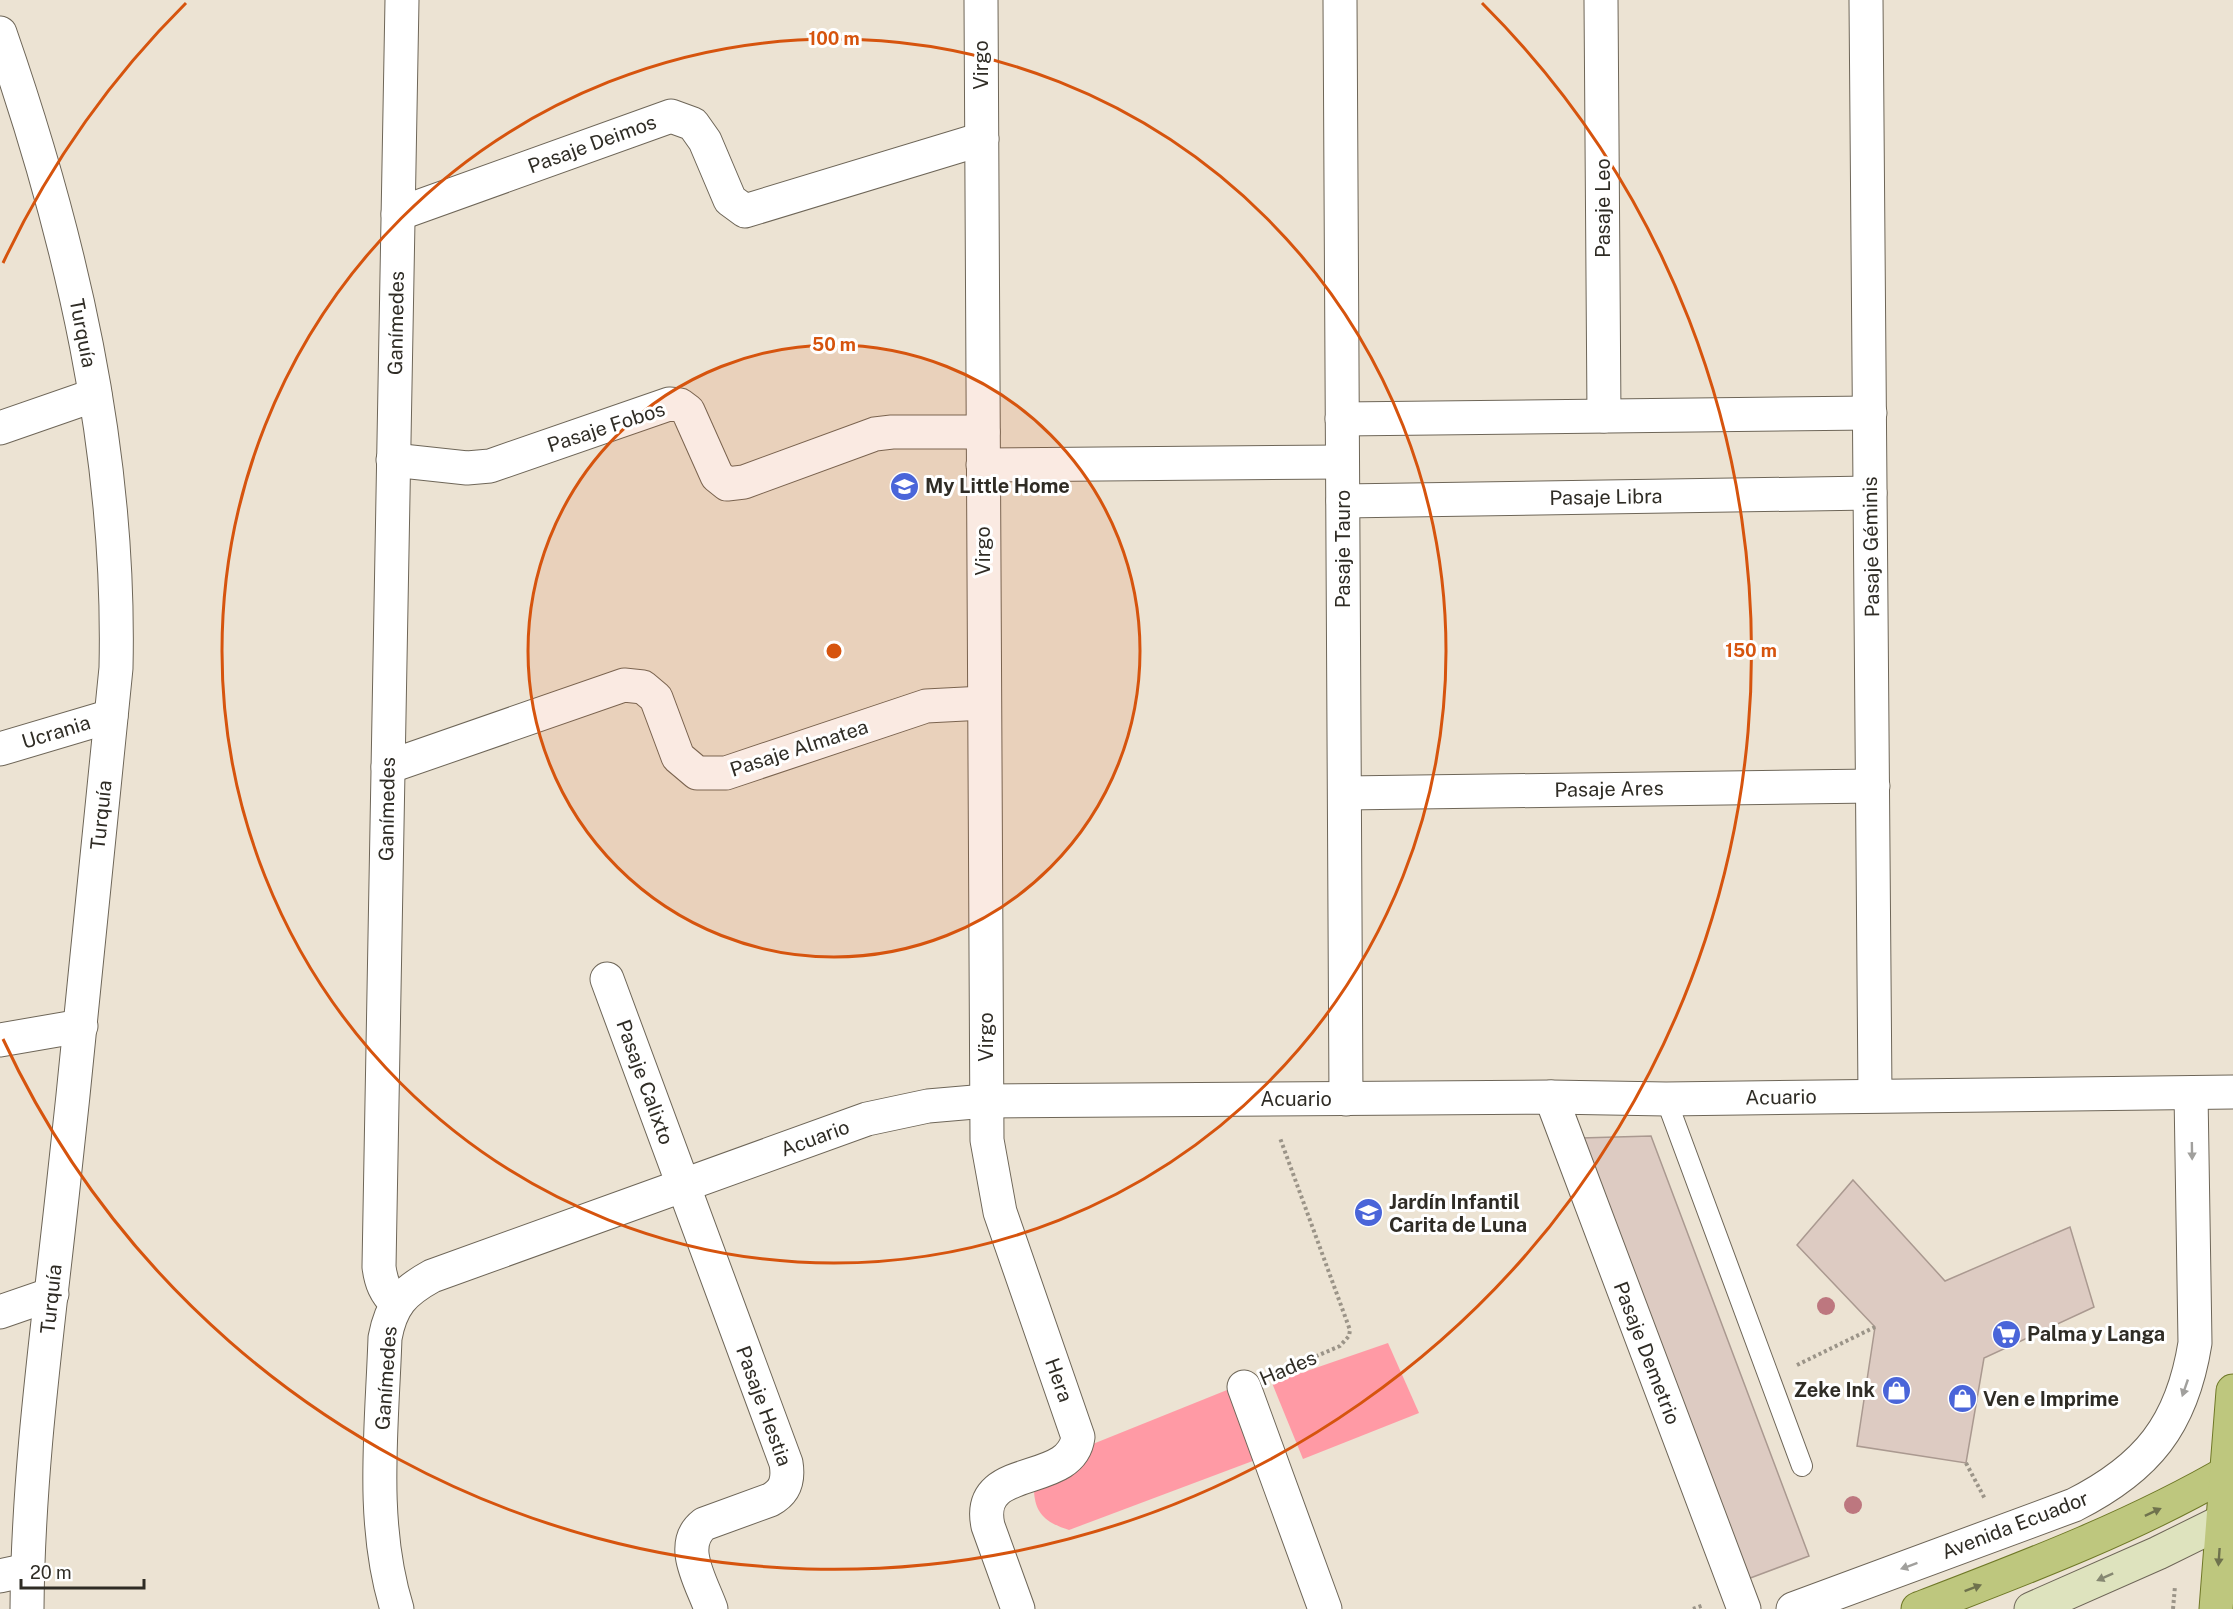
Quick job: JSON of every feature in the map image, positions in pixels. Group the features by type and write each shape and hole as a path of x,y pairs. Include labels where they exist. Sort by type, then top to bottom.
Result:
{"main road":[{"path":"2216,1609 2228,1519 2233,1391"},
{"name":"Avenida Ecuador","path":"1918,1609 2017,1571 2156,1511 2229,1471"},
{"path":"2031,1609 2158,1553 2228,1519"}],"street":[{"name":"Ganímedes","path":"397,1609 385,1558 381,1527 380,1479 385,1338 388,1320 397,1304 384,1287 379,1266 402,0"},
{"name":"Virgo","path":"981,0 986,1101"},
{"name":"Pasaje Tauro","path":"1340,0 1346,1099"},
{"name":"Pasaje Leo","path":"1601,0 1604,416"},
{"name":"Pasaje Géminis","path":"1866,0 1875,1095"},
{"name":"Turquía","path":"0,33 54,201 79,304 112,513 116,562 116,668 81,1026 36,1433 13,1573 27,1609"},
{"name":"Pasaje Deimos","path":"398,214 671,116 693,124 705,141 730,200 745,211 982,139"},
{"path":"0,428 95,395"},
{"name":"Pasaje Fobos","path":"393,460 467,468 490,466 669,404 680,405 688,411 717,476 727,484 744,482 876,434 983,432"},
{"path":"1342,418 1870,413"},
{"path":"983,465 1342,462"},
{"name":"Pasaje Libra","path":"1343,501 1870,493"},
{"name":"Pasaje Almatea","path":"388,767 624,685 643,687 656,699 678,757 698,773 726,773 926,706 984,702"},
{"name":"Ucrania","path":"0,748 111,716"},
{"name":"Pasaje Ares","path":"1345,793 1873,786"},
{"name":"Pasaje Calixto","path":"607,979 684,1186"},
{"path":"0,1040 81,1026"},
{"name":"Acuario","path":"397,1304 407,1292 432,1276 867,1119 928,1106 986,1101 1551,1097 1666,1099 2233,1092"},
{"name":"Avenida Ecuador","path":"1793,1609 2074,1505 2099,1492 2122,1476 2144,1457 2161,1436 2174,1416 2183,1395 2190,1373 2195,1343 2191,1093"},
{"name":"Pasaje Demetrio","path":"1551,1097 1744,1609"},
{"name":"Hera","path":"986,1101 987,1140 1000,1212 1078,1437 1073,1453 1066,1461 1008,1483 993,1494 987,1504 988,1526 1018,1609"},
{"name":"Pasaje Hestia","path":"684,1186 786,1463 788,1475 786,1485 780,1495 704,1524 697,1530 691,1548 711,1609"},
{"path":"0,1312 52,1294"},
{"name":"Hades","path":"1244,1387 1325,1609"}],"lane":[{"path":"1666,1099 1802,1466"}],"path":[{"name":"Hades","path":"1244,1387 1340,1346 1349,1336 1348,1322 1279,1134"},
{"path":"1769,1379 1875,1327"}],"shaded area":[{"path":"1388,1343 1419,1413 1303,1459 1272,1383"},
{"path":"1232,1388 1258,1459 1069,1530 1047,1519 1038,1509 1034,1484 1058,1458"}],"building":[{"path":"1651,1136 1809,1556 1745,1580 1581,1138"},
{"path":"1853,1180 1945,1281 2070,1227 2094,1307 1984,1358 1966,1463 1857,1446 1875,1327 1797,1245"}],"place":[{"name":"My Little Home","path":"904,486"},
{"name":"Jardín Infantil Carita de Luna","path":"1368,1213"},
{"name":"Palma y Langa","path":"2006,1334"},
{"name":"Zeke Ink","path":"1896,1390"},
{"name":"Ven e Imprime","path":"1962,1399"}]}
